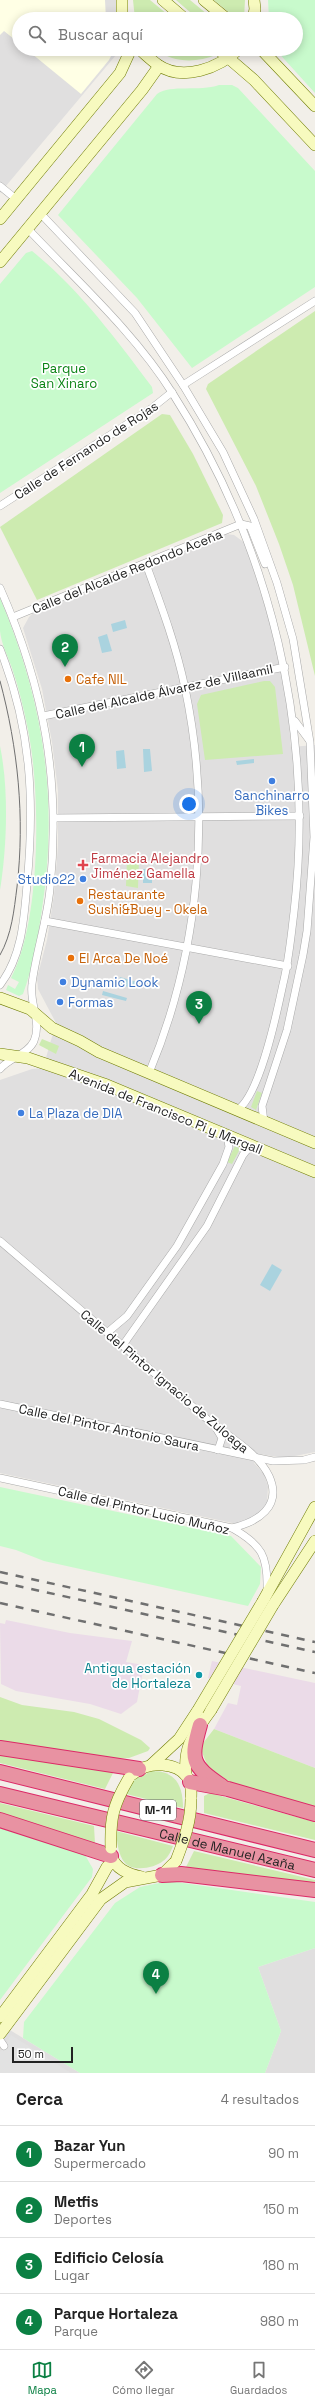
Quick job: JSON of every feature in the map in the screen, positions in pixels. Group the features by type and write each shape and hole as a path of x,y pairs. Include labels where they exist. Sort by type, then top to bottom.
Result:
{"highway":[{"path":"200,1725 193,1751 198,1765 205,1774 228,1789"},
{"path":"0,1748 140,1771"},
{"name":"Calle de Manuel Azaña","path":"0,1772 315,1850"},
{"path":"188,1779 315,1814"},
{"name":"Calle de Manuel Azaña","path":"0,1794 315,1870"},
{"path":"0,1820 112,1855"},
{"path":"162,1875 181,1874 315,1890"}],"street":[{"path":"122,0 122,12"},
{"path":"164,0 177,12"},
{"path":"204,0 219,12"},
{"path":"254,0 254,12"},
{"path":"2,212 16,199 120,73 128,56"},
{"path":"147,56 159,66 183,72 207,70 229,58"},
{"path":"227,56 254,80 315,145"},
{"path":"268,56 315,106"},
{"path":"0,262 142,90 159,66"},
{"path":"0,186 16,199"},
{"path":"40,214 135,313 183,385 223,452 254,519 277,583 293,640 313,742 314,837 307,931 287,1030 262,1106 264,1122"},
{"path":"28,229 121,326 172,392 212,460 241,524 268,600 284,667 294,719 300,816 298,879 288,966 272,1031 254,1086 246,1103 237,1110"},
{"path":"183,385 315,301"},
{"name":"Calle de Fernando de Rojas","path":"0,506 152,408 172,392"},
{"path":"241,524 250,526 264,562 277,583"},
{"name":"Calle del Alcalde Redondo Aceña","path":"13,617 241,524"},
{"path":"146,564 168,623 185,688 194,746 198,817 198,871 187,947 160,1048 149,1073"},
{"path":"0,588 13,617 35,679 43,716 52,773 54,818 53,856 45,921 32,984 32,1002 37,1030 34,1040 29,1048 0,1069"},
{"path":"0,648 12,681 25,731 30,772 32,826 25,914 18,948 11,969 0,985"},
{"name":"Calle del Alcalde Álvarez de Villaamil","path":"43,716 284,667"},
{"path":"294,719 313,742"},
{"path":"54,818 300,816"},
{"path":"45,921 288,966"},
{"path":"307,931 315,932"},
{"name":"Avenida de Francisco Pi y Margall","path":"0,998 22,1005 52,1028 80,1041 96,1051 315,1143"},
{"name":"Avenida de Francisco Pi y Margall","path":"0,1054 40,1061 100,1082 315,1172"},
{"path":"108,1332 127,1316 177,1246 223,1164 229,1147 227,1135"},
{"path":"123,1345 207,1226 243,1155 247,1150 257,1147"},
{"name":"Calle del Pintor Ignacio de Zuloaga","path":"0,1241 108,1332 214,1425 256,1458 269,1476 272,1492 270,1504 263,1514 252,1523 232,1528"},
{"name":"Calle del Pintor Antonio Saura","path":"0,1404 273,1461 292,1461 315,1457"},
{"name":"Calle del Pintor Antonio Saura","path":"214,1425 222,1438 218,1450"},
{"name":"Calle del Pintor Lucio Muñoz","path":"0,1478 232,1528 250,1538 259,1548 266,1560 268,1600"},
{"path":"0,2034 101,1899 125,1882 162,1875 176,1861 189,1822 191,1799 184,1758 190,1742 211,1710 315,1507"},
{"path":"0,2018 92,1894 107,1867 112,1855 110,1821 119,1794 140,1771 179,1739 268,1600 315,1541"},
{"path":"140,1771 171,1766 188,1779"},
{"path":"112,1855 125,1873 145,1878"}],"shaded area":[{"path":"0,0 118,0 120,12 12,12 12,56 115,56 0,193"},
{"path":"0,0 105,0 106,12 12,12 12,37 4,31 0,35"},
{"path":"35,56 111,56 81,94"},
{"path":"226,534 234,535 245,543 275,639 287,696 291,747 315,745 315,1452 285,1458 259,1454 254,1463 264,1474 268,1486 267,1504 257,1516 237,1524 0,1473 0,1080 32,1069 43,1068 56,1023 38,989 37,978 47,940 54,895 58,846 58,791 52,742 42,689 23,628 33,613"},
{"path":"6,1620 70,1633 132,1641 126,1662 144,1665 137,1702 121,1714 90,1704 16,1691 1,1684 0,1623 5,1624"},
{"path":"212,1661 315,1683 315,1768 214,1729 228,1703 237,1705 241,1686 208,1678"},
{"path":"315,1948 315,2073 265,2073 281,2031 258,1967"},
{"path":"0,2027 5,2027 80,2073 0,2073"},
{"path":"11,2035 71,2073 0,2073 0,2052"}],"green space":[{"path":"133,0 150,0 165,12 134,12"},
{"path":"176,0 190,0 205,12 190,12"},
{"path":"214,0 245,0 244,12 229,12"},
{"path":"268,0 315,0 315,93 281,56 303,56 303,12 269,12"},
{"path":"167,56 213,56 193,60"},
{"path":"219,85 232,85 238,88 315,171 315,287 192,368 137,298 58,215 157,94 170,89 203,88"},
{"name":"Parque San Xinaro","path":"32,251 66,282 96,315 152,387 153,393 0,493 0,284 26,253"},
{"path":"315,311 315,676 293,585 279,544 256,486 206,389 208,384"},
{"path":"162,414 170,415 193,454 223,515 222,523 37,600 0,527"},
{"path":"0,598 15,636 37,712 44,750 48,789 49,828 47,868 42,909 30,973 23,994 19,996 6,990 8,985 15,989 19,982 11,978 21,954 28,924 33,891 36,856 35,787 32,756 25,714 15,676 3,645 0,631"},
{"path":"270,681 275,687 283,754 205,760 197,704 201,695"},
{"path":"0,746 5,781 6,818 0,890"},
{"path":"127,859 139,859 138,888 126,886"},
{"path":"42,1039 59,1046 56,1054 39,1045"},
{"path":"257,1091 262,1093 256,1110 251,1107"},
{"path":"235,1146 240,1149 232,1164 227,1162"},
{"path":"0,1487 231,1536 261,1567 260,1584 248,1606 44,1561 16,1550 0,1546"},
{"path":"0,1697 22,1705 74,1712 99,1719 141,1740 150,1748 148,1751 129,1758 113,1759 0,1742"},
{"path":"214,1729 315,1768 315,1808 226,1783 227,1780 208,1767 200,1747"},
{"path":"0,1752 114,1771 105,1789 0,1763"},
{"path":"152,1771 167,1774 176,1781 182,1793 183,1808 126,1794 135,1779"},
{"path":"210,1793 315,1822 315,1840 204,1813 204,1796"},
{"path":"0,1803 94,1826 95,1844 0,1817"},
{"path":"0,1827 85,1855 93,1869 92,1877 0,2000"},
{"path":"116,1831 173,1846 165,1860 155,1866 138,1868 129,1866 123,1860 118,1848"},
{"path":"194,1851 315,1880 315,1884 189,1869 186,1867"},
{"path":"169,1881 315,1902 315,1948 258,1967 281,2031 265,2073 80,2073 23,2038 24,2022 115,1903 140,1887"}],"water":[{"path":"125,620 127,628 113,632 111,624"},
{"path":"107,634 112,651 102,653 98,637"},
{"path":"143,749 150,749 152,771 144,772"},
{"path":"124,750 126,768 117,769 116,751"},
{"path":"254,759 254,763 237,765 236,761"},
{"path":"143,869 152,869 152,883 143,883"},
{"path":"120,977 137,982 135,989 118,984"},
{"path":"103,991 127,998 126,1001 102,995"},
{"path":"272,1264 282,1270 270,1291 260,1285"}],"tram line":[{"path":"0,681 15,757 20,809 17,887 10,930 0,955"}],"railway":[{"path":"0,1572 315,1642"},
{"path":"0,1582 315,1652"},
{"path":"0,1603 315,1673"}],"place":[{"name":"Metfis","path":"65,667"},
{"name":"Cafe NIL","path":"68,679"},
{"name":"Bazar Yun","path":"82,767"},
{"name":"Sanchinarro Bikes","path":"272,781"},
{"name":"Farmacia Alejandro Jiménez Gamella","path":"83,865"},
{"name":"Studio22","path":"83,879"},
{"name":"Restaurante Sushi&Buey - Okela","path":"80,901"},
{"name":"El Arca De Noé","path":"71,958"},
{"name":"Dynamic Look","path":"63,982"},
{"name":"Formas","path":"60,1002"},
{"name":"Edificio Celosía","path":"199,1024"},
{"name":"La Plaza de DIA","path":"21,1113"},
{"name":"Antigua estación de Hortaleza","path":"199,1675"},
{"name":"Parque Hortaleza","path":"156,1994"}]}
